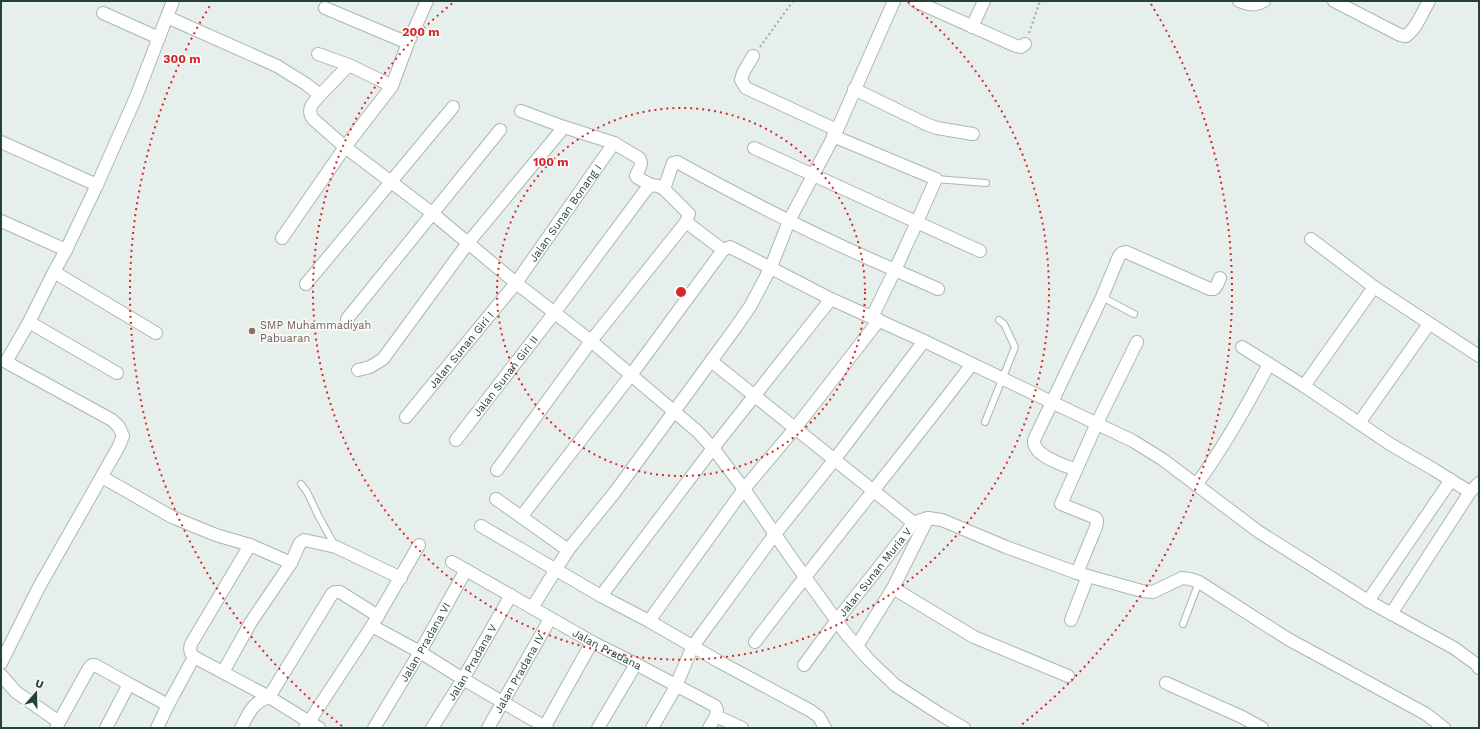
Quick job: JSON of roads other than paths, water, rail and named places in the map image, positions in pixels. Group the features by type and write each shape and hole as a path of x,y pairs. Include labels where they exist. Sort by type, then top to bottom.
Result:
{"street":[{"path":"1,662 39,587 102,477 123,436 119,427 112,420 4,360 29,322 97,185 136,97 173,1"},
{"path":"282,238 344,147 392,86 408,43 427,1"},
{"path":"532,608 568,550 615,492 751,305 771,267 789,221 835,133 894,1"},
{"path":"915,1 933,5 972,27 1016,46 1025,44"},
{"path":"972,27 984,1"},
{"path":"1239,1 1249,5 1256,5 1264,1"},
{"path":"1334,1 1400,35 1406,36 1417,24 1429,1"},
{"path":"325,8 408,43"},
{"path":"103,13 159,38"},
{"path":"167,17 277,66 306,84 320,95"},
{"path":"318,54 349,65 392,86"},
{"path":"649,621 744,489 796,428 876,319 895,270 936,178 835,133 746,88 741,80 743,73 753,56"},
{"path":"349,65 320,95 310,109 310,114 313,120 344,147 390,183 432,213 516,283 591,341 697,431 713,448 744,489 805,576 857,646 895,685 964,728"},
{"path":"854,89 926,124 937,128 973,134"},
{"path":"306,284 453,107"},
{"path":"497,470 591,341 686,222 689,214 664,189 658,186 651,186 636,176 641,165 639,158 614,143 521,111"},
{"path":"358,370 383,359 468,243 564,127"},
{"path":"347,319 500,130"},
{"path":"1,142 97,185"},
{"name":"Jalan Sunan Bonang I","path":"516,283 614,143"},
{"path":"754,148 980,251"},
{"path":"664,189 671,166 673,163 677,162 733,194 938,290"},
{"name":"Jalan Sunan Giri II","path":"456,440 555,312 645,191 651,186"},
{"path":"1,221 66,250"},
{"path":"686,222 723,250"},
{"path":"1311,239 1374,287 1479,356"},
{"path":"521,517 631,375 723,250 730,247 831,299 924,341 1134,441 1162,459 1259,532 1368,601 1454,648 1476,664 1479,668"},
{"path":"1076,470 1038,452 1034,448 1034,440 1102,297 1119,256 1126,252 1210,289 1214,289 1216,287 1220,278"},
{"path":"54,272 156,333"},
{"name":"Jalan Sunan Giri I","path":"406,417 516,283"},
{"path":"1304,386 1374,287"},
{"path":"601,596 713,448 831,299"},
{"path":"29,322 117,372"},
{"path":"1359,423 1429,324"},
{"path":"652,728 676,686 692,646 775,534 835,459 924,341"},
{"path":"1071,620 1097,522 1096,518 1061,504 1097,423 1137,342"},
{"path":"1242,347 1304,386 1390,444 1470,492"},
{"path":"711,361 835,459 912,523 928,518 942,520 1006,547 1082,574 1142,591 1153,592 1182,578 1199,582 1288,639 1426,714 1444,728"},
{"path":"755,642 805,576 919,434 972,364"},
{"path":"1196,485 1214,460 1246,407 1269,364"},
{"path":"102,477 172,517 216,535 250,545 291,563"},
{"path":"1368,601 1451,480"},
{"path":"1391,614 1470,492 1479,483"},
{"path":"496,499 568,550"},
{"path":"857,646 892,588 928,518"},
{"name":"Jalan Sunan Muria V","path":"804,665 837,620 909,529 912,523"},
{"path":"482,526 601,596 812,711 819,717 825,728"},
{"path":"223,672 251,622 291,563 300,543 304,540 336,547 401,578"},
{"path":"250,545 189,648 194,657 269,697 307,724 319,728"},
{"path":"307,724 375,621 419,545"},
{"path":"452,562 466,570"},
{"name":"Jalan Pradana","path":"466,570 592,642 715,706 717,710 716,716"},
{"name":"Jalan Pradana VI","path":"374,728 420,652 466,570"},
{"path":"892,588 974,637 1068,676"},
{"path":"241,728 253,707 260,700 269,697 332,594 335,592 340,592 375,621 420,652 546,728 592,642"},
{"name":"Jalan Pradana V","path":"432,728 463,679 511,595"},
{"name":"Jalan Pradana IV","path":"488,728 504,703 550,619"},
{"path":"157,728 194,657"},
{"path":"598,728 636,664"},
{"path":"1,675 16,692 58,725 92,665 95,665 168,705"},
{"path":"1166,683 1242,717 1262,728"},
{"path":"106,728 129,684"},
{"path":"709,728 716,716 742,728"}],"lane":[{"path":"936,178 986,183"},
{"path":"1102,297 1134,314"},
{"path":"986,422 1004,379 1015,347 1004,324 999,320"},
{"path":"301,484 307,492 336,547"},
{"path":"1183,624 1199,582"}],"place":[{"name":"SMP Muhammadiyah Pabuaran","path":"252,331"}]}
